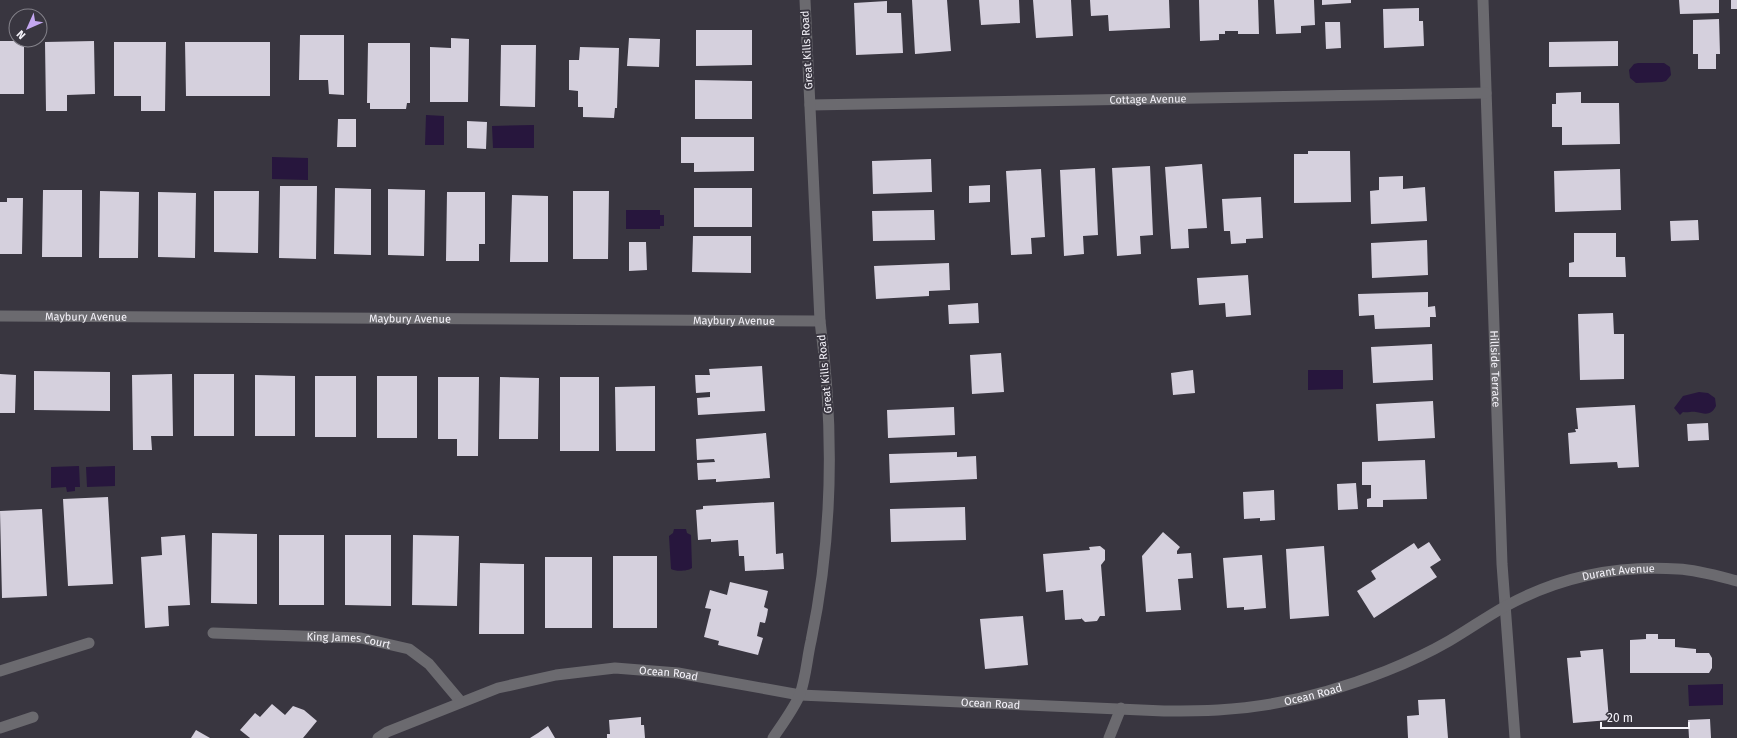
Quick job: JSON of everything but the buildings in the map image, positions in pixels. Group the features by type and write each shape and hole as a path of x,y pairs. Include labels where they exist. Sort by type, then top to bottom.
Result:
{"street":[{"name":"Great Kills Road","path":"773,738 800,694 817,609 827,531 830,439 825,360 820,321 805,0"},
{"name":"Hillside Terrace","path":"1483,0 1505,606 1515,738"},
{"name":"Cottage Avenue","path":"810,105 1486,93"},
{"name":"Maybury Avenue","path":"0,316 820,321"},
{"name":"Durant Avenue","path":"1505,606 1539,589 1584,575 1631,568 1678,568 1705,572 1737,581"},
{"name":"Ocean Road","path":"378,738 387,732 498,688 556,675 616,668 678,673 800,694 1164,711 1219,710 1271,703 1326,692 1387,671 1448,642 1505,606"},
{"name":"King James Court","path":"213,633 361,638 410,649 429,664 461,702"},
{"path":"0,671 89,643"},
{"path":"1109,738 1121,708"},
{"path":"0,728 33,717"}],"shaded area":[{"path":"1664,63 1670,67 1671,75 1666,81 1662,82 1636,83 1630,78 1629,70 1634,64"},
{"path":"426,115 444,116 444,145 425,145"},
{"path":"534,125 534,148 493,148 492,126"},
{"path":"272,157 308,158 308,180 272,179"},
{"path":"626,210 660,210 660,215 664,215 664,226 660,226 660,229 626,229"},
{"path":"1308,370 1343,370 1343,389 1308,390"},
{"path":"1699,392 1708,393 1715,398 1716,406 1714,409 1708,414 1683,412 1680,415 1674,408 1683,396"},
{"path":"79,466 80,487 75,487 75,491 67,492 66,487 51,488 51,467"},
{"path":"115,466 115,486 87,487 86,467"},
{"path":"674,529 686,529 687,533 691,535 692,568 690,569 679,571 671,569 669,536 673,533"},
{"path":"1723,684 1723,705 1689,706 1688,685"}]}
